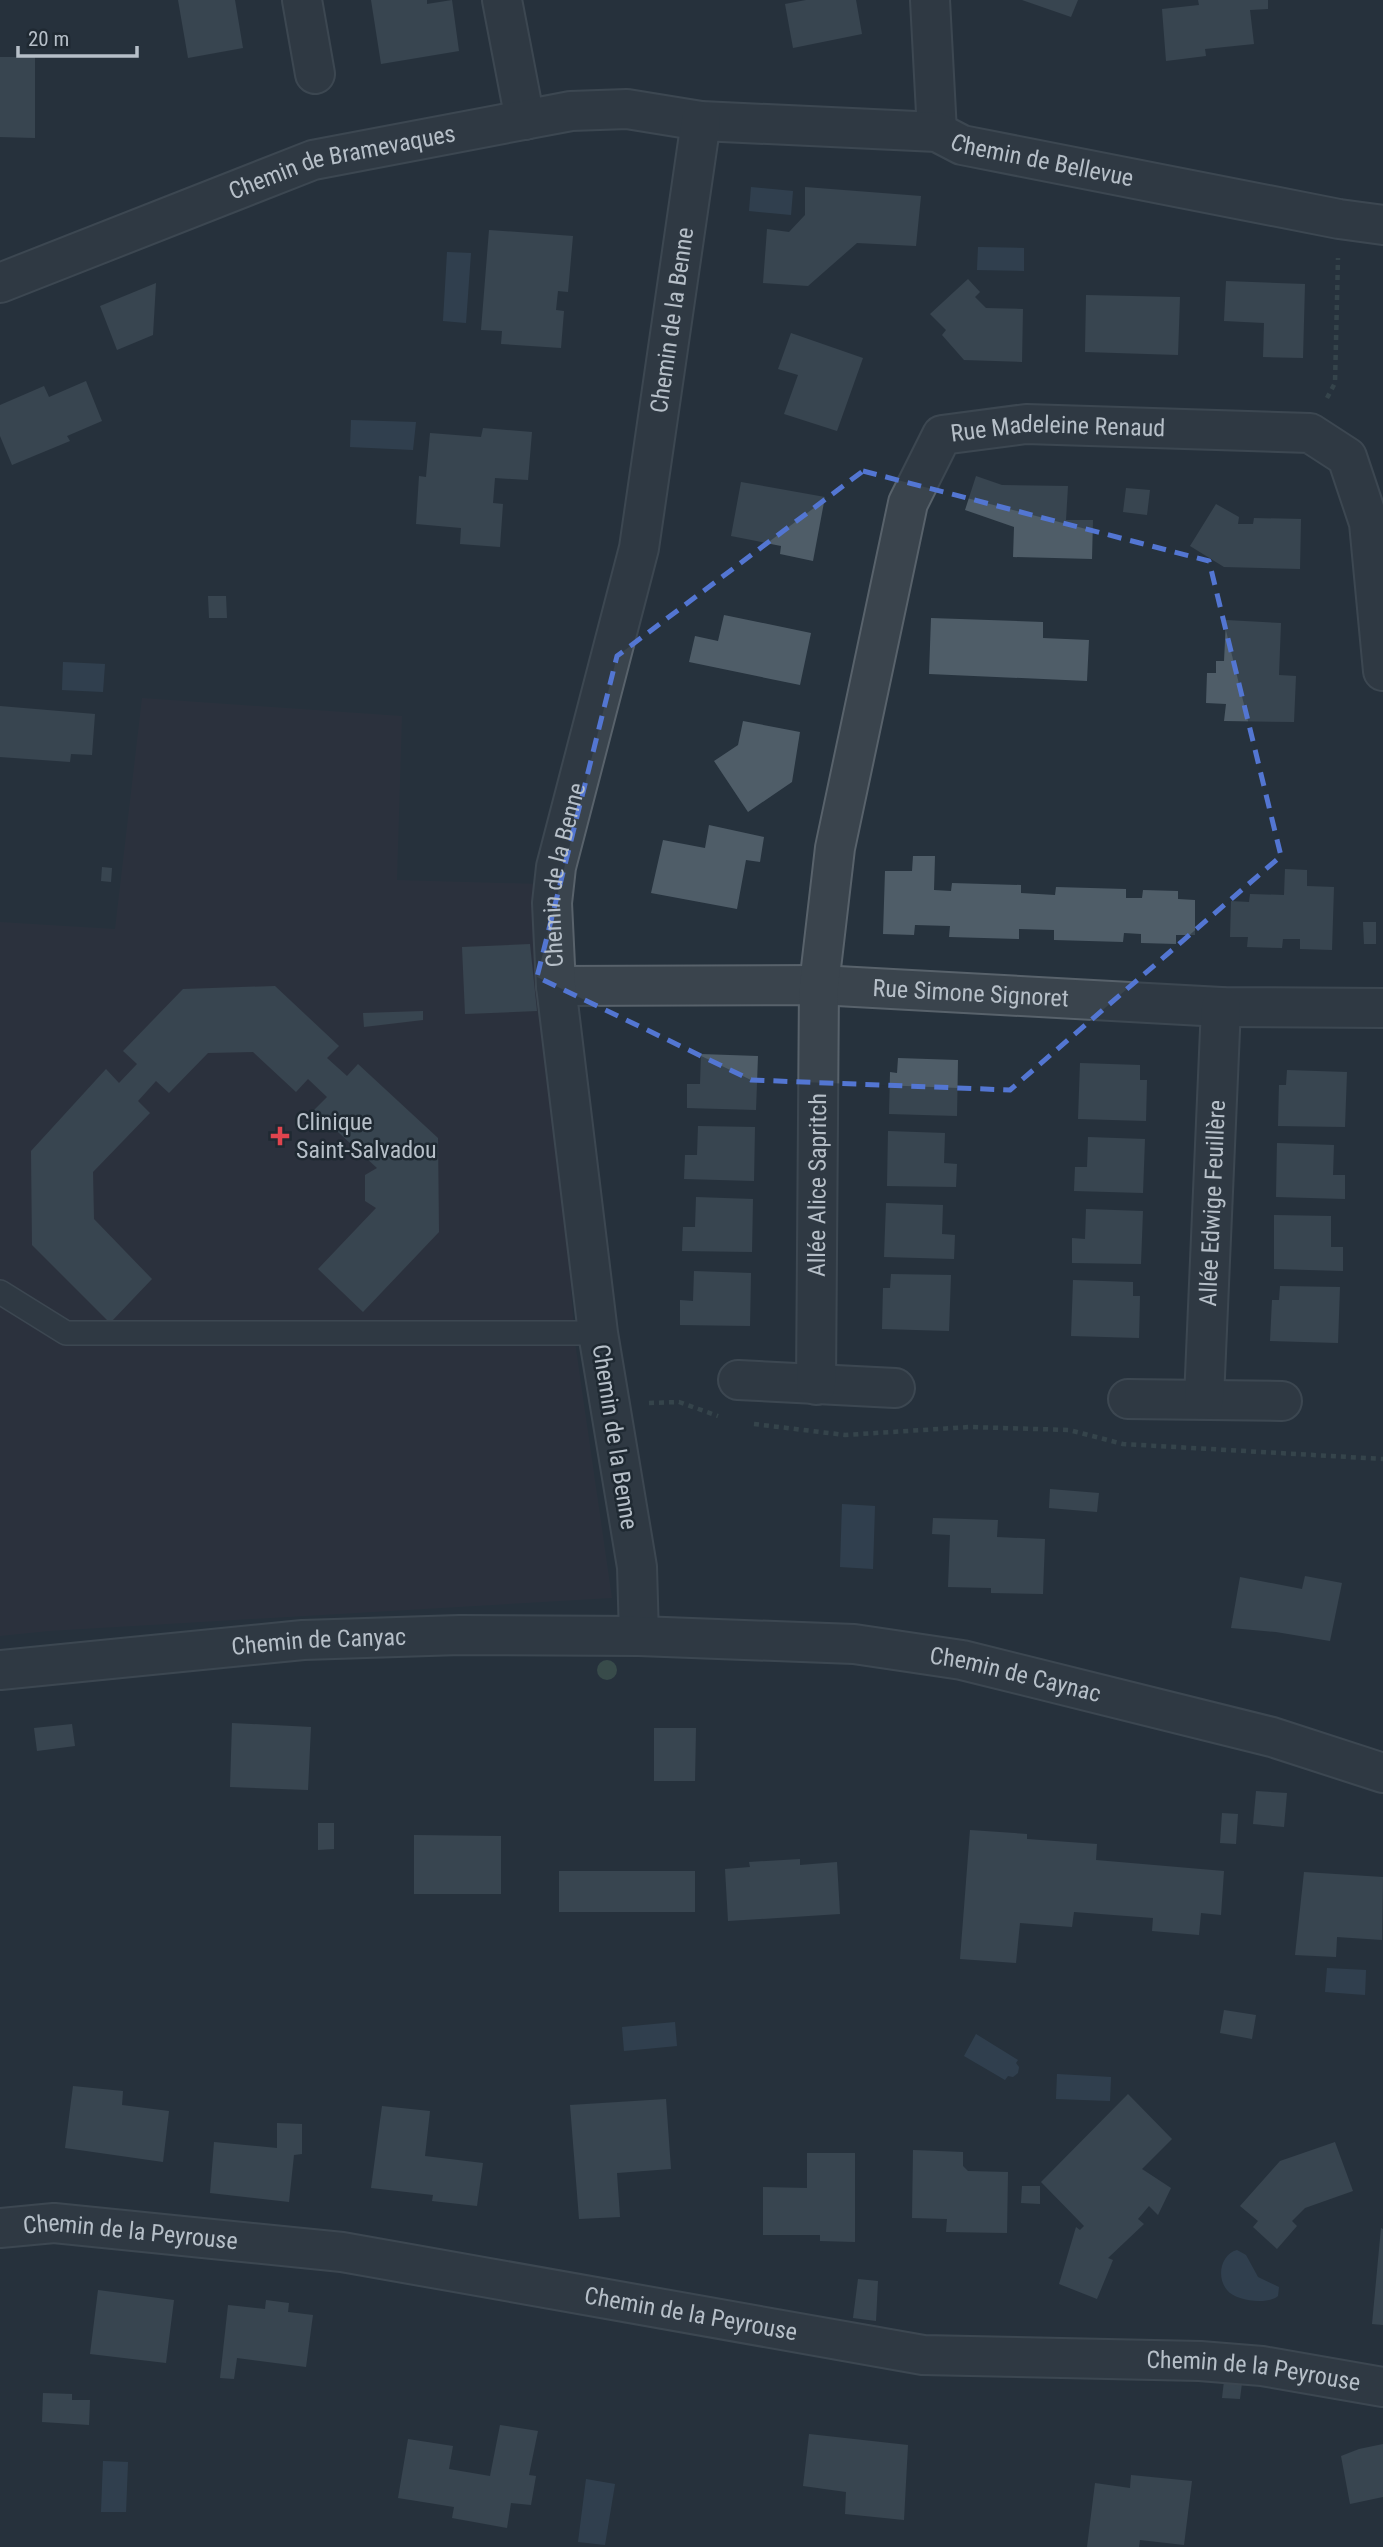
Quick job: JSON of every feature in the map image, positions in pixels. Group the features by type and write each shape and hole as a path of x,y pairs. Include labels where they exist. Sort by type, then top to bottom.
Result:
{"street":[{"path":"302,0 315,75"},
{"path":"502,0 525,120"},
{"path":"930,0 937,132"},
{"name":"Chemin de Bramevaques","path":"0,283 313,160 571,111 627,109 701,121"},
{"name":"Chemin de Bellevue","path":"701,121 937,132 962,145 1339,219 1383,225"},
{"name":"Chemin de la Benne","path":"639,1636 637,1567 598,1333 556,986 552,903 556,867 639,548 701,121"},
{"name":"Rue Madeleine Renaud","path":"819,985 835,848 908,503 942,435 1026,424 1310,433"},
{"path":"1310,433 1347,457 1369,523 1383,671"},
{"name":"Rue Simone Signoret","path":"556,986 819,985 1221,1007 1383,1008"},
{"name":"Allée Alice Sapritch","path":"816,1385 819,985"},
{"name":"Allée Edwige Feuillère","path":"1204,1399 1221,1007"},
{"path":"738,1380 895,1388"},
{"path":"1128,1399 1282,1401"},
{"name":"Chemin de Canyac","path":"0,1670 303,1640 460,1635 639,1636"},
{"name":"Chemin de Caynac","path":"639,1636 854,1644 962,1660 1272,1737 1383,1773"},
{"name":"Chemin de la Peyrouse","path":"0,2228 54,2223 342,2252 923,2355 1200,2361 1262,2366 1383,2386"}],"lane":[{"path":"0,1292 66,1334 598,1333"}],"path":[{"path":"1310,433 1335,383 1339,219"},
{"path":"609,1406 678,1402 723,1417"},
{"path":"746,1423 845,1435 969,1427 1069,1430 1123,1444 1383,1459"}],"highlighted area":[{"path":"863,471 1209,561 1281,856 1010,1090 751,1080 537,977 617,656"}],"shaded area":[{"path":"751,187 793,191 791,215 749,211"},
{"path":"978,247 1024,248 1024,271 977,270"},
{"path":"447,252 471,253 466,323 443,321"},
{"path":"351,420 416,422 413,450 350,447"},
{"path":"63,662 105,664 103,692 62,690"},
{"name":"Clinique Saint-Salvadou","path":"142,698 402,716 397,880 541,884 575,1342 612,1598 0,1636 0,922 115,929"},
{"path":"842,1504 875,1506 873,1569 840,1567"},
{"path":"1327,1968 1366,1970 1365,1995 1325,1992"},
{"path":"675,2022 677,2046 624,2051 622,2027"},
{"path":"976,2034 1018,2060 1018,2073 1005,2080 964,2056"},
{"path":"1057,2074 1111,2077 1110,2101 1056,2099"},
{"path":"1237,2250 1246,2255 1258,2277 1279,2287 1278,2296 1267,2300 1252,2300 1237,2297 1227,2290 1222,2279 1222,2267 1227,2256"},
{"path":"103,2461 128,2462 126,2512 101,2512"},
{"path":"586,2479 615,2484 605,2545 578,2542"}],"building":[{"path":"178,0 235,0 243,48 188,58"},
{"path":"371,0 427,0 427,4 452,0 459,51 381,64"},
{"path":"806,0 856,0 862,34 793,48 785,4"},
{"path":"1022,0 1078,0 1071,17"},
{"path":"1198,0 1268,0 1268,9 1250,10 1254,44 1205,49 1206,56 1166,61 1162,9 1199,5"},
{"path":"0,57 35,57 35,138 0,137"},
{"path":"805,187 921,196 916,246 857,243 808,286 763,283 767,229 789,232 805,215"},
{"path":"489,230 573,236 568,292 558,291 556,310 564,311 561,348 501,344 502,331 481,330"},
{"path":"968,279 980,292 975,297 986,308 1023,309 1022,362 964,360 942,335 946,330 930,314"},
{"path":"1226,281 1305,284 1303,358 1263,357 1264,323 1224,321"},
{"path":"156,283 153,335 117,350 100,306"},
{"path":"1086,295 1180,297 1178,355 1085,352"},
{"path":"791,333 863,358 837,431 784,414 798,375 778,369"},
{"path":"86,381 102,421 67,436 70,441 12,465 0,436 0,405 44,386 49,397"},
{"path":"483,428 532,432 528,480 495,478 493,503 503,504 500,547 460,544 461,528 416,524 419,476 426,477 430,433 481,437"},
{"path":"976,476 1002,485 1068,486 1066,520 1093,520 1092,559 1013,557 1014,527 965,510"},
{"path":"741,482 825,497 813,561 780,554 781,546 731,536"},
{"path":"1126,488 1150,490 1147,515 1123,512"},
{"path":"1216,504 1239,517 1238,524 1253,524 1254,518 1301,519 1300,569 1224,567 1190,546"},
{"path":"208,596 226,596 227,618 209,618"},
{"path":"724,615 811,633 800,685 689,662 695,636 718,641"},
{"path":"931,618 1043,622 1043,638 1089,640 1087,681 929,674"},
{"path":"1226,620 1281,623 1279,675 1296,676 1294,722 1224,721 1226,704 1206,703 1207,673 1216,673 1216,661 1224,661"},
{"path":"0,706 95,714 92,755 71,754 70,762 0,757"},
{"path":"743,721 800,732 792,782 748,812 714,761 738,745"},
{"path":"709,825 764,837 760,862 746,860 737,909 651,893 663,840 705,848"},
{"path":"913,856 935,856 934,890 951,891 952,883 1021,885 1021,893 1055,895 1056,887 1126,889 1126,898 1142,898 1143,890 1178,891 1178,899 1195,900 1195,935 1176,935 1176,944 1141,943 1141,934 1124,933 1123,942 1054,940 1054,930 1019,929 1019,939 949,937 950,926 915,925 914,935 883,934 885,871 912,871"},
{"path":"102,867 112,868 111,882 101,881"},
{"path":"1285,869 1307,870 1307,886 1334,887 1332,950 1300,949 1300,939 1283,939 1282,948 1247,947 1248,937 1230,937 1231,901 1249,902 1250,894 1284,895"},
{"path":"1363,922 1376,922 1376,944 1364,944"},
{"path":"530,944 537,1011 465,1014 462,947"},
{"path":"275,986 339,1046 327,1058 347,1076 358,1064 438,1138 439,1232 363,1312 318,1269 376,1208 365,1201 365,1175 377,1168 314,1110 327,1097 308,1079 296,1092 253,1052 208,1053 169,1093 156,1081 138,1101 150,1113 93,1172 94,1219 152,1279 110,1323 32,1245 31,1151 106,1069 119,1083 137,1064 123,1051 183,989"},
{"path":"423,1011 423,1020 364,1027 363,1013"},
{"path":"701,1054 758,1056 756,1110 687,1108 687,1084 700,1084"},
{"path":"898,1058 958,1060 957,1116 889,1114 890,1072 897,1073"},
{"path":"1080,1063 1140,1065 1140,1080 1147,1080 1146,1121 1078,1119"},
{"path":"1287,1070 1347,1072 1345,1127 1278,1126 1279,1085 1286,1085"},
{"path":"698,1126 755,1127 754,1181 684,1179 685,1155 697,1155"},
{"path":"888,1131 945,1133 944,1163 957,1164 956,1187 887,1186"},
{"path":"1088,1137 1145,1139 1143,1193 1074,1191 1075,1167 1087,1167"},
{"path":"1277,1143 1334,1145 1333,1175 1345,1175 1345,1199 1276,1197"},
{"path":"696,1197 753,1199 752,1252 682,1251 683,1227 695,1227"},
{"path":"886,1203 943,1205 942,1234 955,1235 954,1259 884,1257"},
{"path":"1086,1209 1143,1211 1141,1264 1072,1263 1072,1238 1085,1239"},
{"path":"1274,1215 1331,1216 1331,1247 1343,1247 1343,1271 1274,1269"},
{"path":"694,1271 751,1273 750,1326 680,1325 680,1300 693,1301"},
{"path":"891,1274 951,1275 949,1331 882,1329 883,1288 890,1288"},
{"path":"1073,1280 1133,1282 1133,1296 1140,1296 1139,1338 1071,1336"},
{"path":"1280,1286 1340,1287 1338,1343 1270,1341 1272,1300 1279,1300"},
{"path":"1050,1489 1099,1493 1097,1512 1049,1508"},
{"path":"933,1518 998,1520 997,1537 1045,1539 1043,1594 991,1593 991,1588 948,1587 950,1535 932,1534"},
{"path":"1305,1576 1342,1583 1330,1641 1231,1628 1240,1577 1302,1589"},
{"path":"232,1723 311,1727 308,1790 230,1787"},
{"path":"72,1724 75,1746 37,1751 34,1728"},
{"path":"654,1728 696,1728 695,1781 654,1781"},
{"path":"1256,1791 1287,1793 1284,1827 1253,1824"},
{"path":"1222,1813 1238,1814 1236,1844 1220,1843"},
{"path":"318,1823 334,1823 334,1849 318,1850"},
{"path":"970,1830 1027,1834 1027,1839 1097,1844 1096,1860 1224,1871 1221,1915 1201,1913 1199,1935 1152,1931 1153,1918 1074,1912 1072,1927 1020,1923 1016,1963 960,1959"},
{"path":"414,1835 501,1836 501,1894 414,1894"},
{"path":"800,1859 800,1865 837,1862 840,1914 728,1921 725,1869 750,1867 749,1862"},
{"path":"559,1871 695,1871 695,1912 559,1912"},
{"path":"1304,1872 1383,1877 1382,1940 1337,1937 1336,1957 1295,1955"},
{"path":"1224,2010 1256,2015 1252,2039 1220,2033"},
{"path":"73,2086 123,2091 122,2105 169,2111 163,2162 65,2148"},
{"path":"1128,2094 1172,2139 1142,2169 1171,2188 1158,2215 1149,2206 1138,2219 1144,2224 1108,2258 1113,2260 1097,2299 1059,2284 1076,2227 1080,2230 1084,2226 1041,2182"},
{"path":"666,2099 671,2169 617,2173 620,2217 579,2219 570,2105"},
{"path":"382,2106 430,2111 425,2156 483,2163 477,2206 432,2201 433,2195 371,2188"},
{"path":"277,2123 302,2124 302,2154 294,2155 289,2202 210,2193 214,2142 277,2148"},
{"path":"1335,2142 1353,2191 1305,2208 1292,2221 1297,2226 1277,2249 1253,2227 1258,2221 1240,2206 1280,2161"},
{"path":"913,2150 963,2152 963,2166 968,2171 1008,2172 1007,2233 946,2232 947,2219 912,2218"},
{"path":"807,2153 855,2153 855,2242 820,2241 820,2235 763,2235 763,2187 807,2188"},
{"path":"1022,2186 1040,2186 1040,2204 1021,2203"},
{"path":"1381,2228 1383,2229 1383,2325 1372,2324"},
{"path":"858,2279 878,2281 876,2321 853,2318"},
{"path":"98,2290 174,2300 166,2363 90,2354"},
{"path":"266,2300 289,2303 288,2312 313,2315 306,2367 237,2358 234,2379 220,2378 228,2305 265,2309"},
{"path":"1224,2381 1242,2383 1240,2399 1222,2398"},
{"path":"43,2393 72,2394 72,2400 90,2400 89,2425 42,2422"},
{"path":"500,2425 538,2431 529,2475 536,2476 531,2505 511,2503 507,2528 452,2518 454,2507 398,2498 408,2439 453,2446 449,2469 490,2476"},
{"path":"809,2434 908,2445 904,2520 845,2514 846,2492 803,2486"},
{"path":"1383,2444 1383,2497 1350,2504 1341,2456"},
{"path":"1131,2475 1192,2481 1184,2545 1140,2540 1139,2547 1087,2547 1095,2483 1130,2488"}],"place":[{"name":"Clinique Saint-Salvadou","path":"280,1136"}]}
